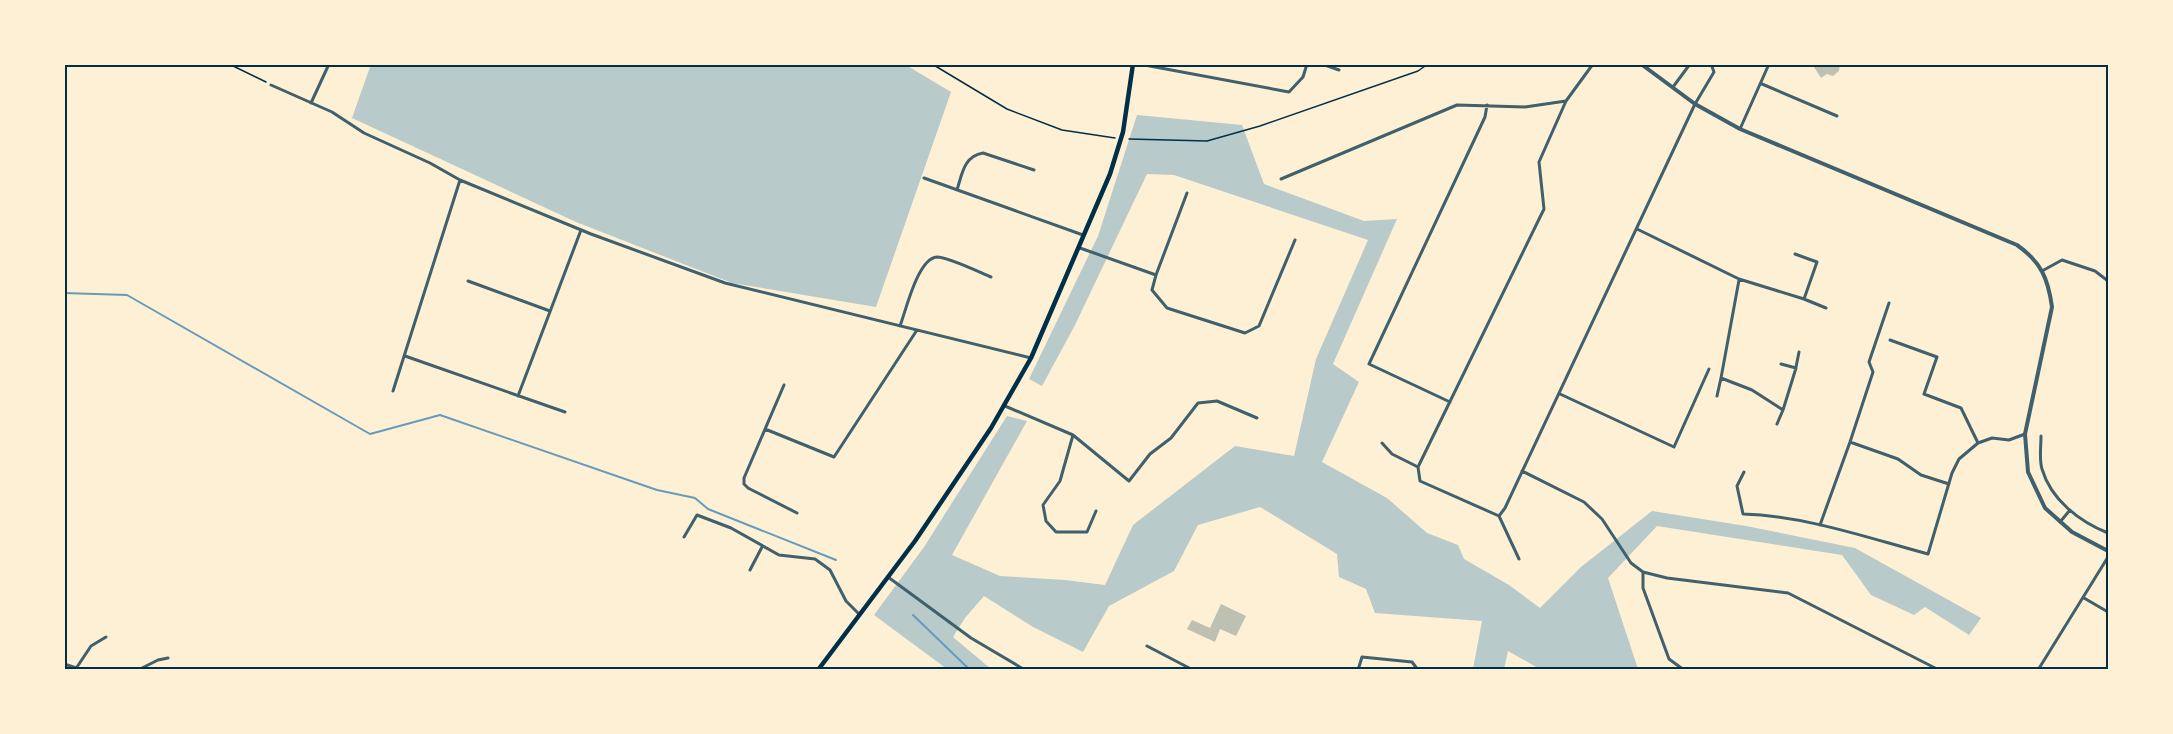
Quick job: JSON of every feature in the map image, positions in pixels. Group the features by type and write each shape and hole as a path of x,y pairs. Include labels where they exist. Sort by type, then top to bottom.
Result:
{"main road":[{"path":"818,669 915,541 1005,406 1031,358 1110,174 1123,132 1133,64"}],"street":[{"path":"311,103 329,64"},
{"path":"1139,64 1289,92 1303,77 1307,64"},
{"path":"1322,64 1339,70"},
{"path":"1519,559 1499,516 1420,481 1418,467 1544,209 1539,162 1566,101 1593,64"},
{"path":"1641,64 1695,104 1740,129 2017,245 2029,254 2042,271 2049,287 2052,307 2025,434 2028,472 2045,508 2072,532 2109,551"},
{"path":"1672,88 1690,64"},
{"path":"1499,516 1505,508 1560,393 1695,104 1714,72 1711,64"},
{"path":"1740,129 1769,64"},
{"path":"1762,84 1838,116"},
{"path":"271,85 332,112 364,133 430,163 460,180 581,230 725,283 1031,358"},
{"path":"1281,179 1457,105 1525,107 1566,101"},
{"path":"1450,402 1369,364 1485,117 1487,105"},
{"path":"957,190 967,161 977,154 983,153 1034,170"},
{"path":"924,178 1085,236"},
{"path":"393,391 460,180"},
{"path":"1187,193 1152,290 1167,308 1245,333 1258,326 1294,240"},
{"path":"518,396 581,230"},
{"path":"1637,230 1739,279 1804,298 1826,308"},
{"path":"1080,248 1156,275"},
{"path":"1795,254 1817,262 1804,298"},
{"path":"900,326 921,268 929,260 942,258 991,277"},
{"path":"2042,271 2062,260 2095,271 2109,281"},
{"path":"1717,396 1739,279"},
{"path":"468,282 550,311"},
{"path":"1819,526 1874,372 1869,362 1889,303"},
{"path":"765,429 834,457 917,330"},
{"path":"1890,340 1937,357 1924,394 1961,408 1978,443"},
{"path":"1778,424 1799,352"},
{"path":"405,356 565,412"},
{"path":"1781,364 1796,368"},
{"path":"1560,393 1674,447 1709,369"},
{"path":"1721,378 1752,390 1783,410"},
{"path":"784,384 744,478 744,484 797,513"},
{"path":"1005,406 1073,435 1129,481 1150,454 1171,438 1198,403 1217,401 1257,418"},
{"path":"1744,472 1737,486 1743,514 1767,515 1819,526 1928,554 1959,459 1978,443 1992,438 2010,440 2025,434"},
{"path":"1073,435 1060,481 1043,505 1046,521 1056,532 1087,532 1096,511"},
{"path":"2041,436 2041,468 2057,500 2092,527 2109,533"},
{"path":"1850,442 1898,459 1921,475 1949,484"},
{"path":"1382,443 1392,454 1418,467"},
{"path":"1522,471 1584,502 1602,519 1631,563 1643,572 1667,578 1788,593 1939,669"},
{"path":"2060,522 2070,510"},
{"path":"684,537 697,515 731,528 779,555 815,559 830,570 846,602 859,614"},
{"path":"750,570 762,547"},
{"path":"2038,669 2109,557"},
{"path":"1643,572 1643,588 1669,659 1684,669"},
{"path":"888,577 971,638 1025,669"},
{"path":"2084,597 2109,612"},
{"path":"77,667 92,645 106,637"},
{"path":"1147,646 1193,669"},
{"path":"1358,669 1362,657 1412,662 1418,669"},
{"path":"138,669 168,658"},
{"path":"64,664 83,669"}],"path":[{"path":"229,64 271,85"},
{"path":"932,64 1007,109 1062,130 1094,136"},
{"path":"1144,141 1207,141 1271,122 1418,71 1428,64"}],"shaded area":[{"path":"371,64 906,65 951,92 876,307 732,283 576,222 352,118"},
{"path":"1137,115 1242,125 1264,184 1364,221 1397,219 1333,364 1359,382 1322,462 1387,498 1427,533 1458,545 1464,559 1509,585 1540,608 1581,567 1652,511 1746,526 1855,548 1981,618 1969,635 1925,607 1914,615 1871,595 1842,555 1657,526 1608,578 1638,669 1540,669 1508,651 1504,669 1473,669 1482,621 1375,613 1366,589 1339,577 1337,554 1260,507 1198,525 1174,571 1109,606 1083,652 1033,627 984,596 965,618 953,637 991,669 947,669 874,615 924,547 1007,416 1027,421 952,555 1000,576 1105,585 1133,525 1235,446 1294,456 1316,359 1368,240 1174,175 1147,174 1075,325 1042,386 1029,379 1098,236"}],"building":[{"path":"1812,64 1840,64 1839,71 1833,76 1827,74 1821,78"},
{"path":"1221,604 1246,616 1236,636 1220,629 1215,642 1187,629 1192,620 1210,628"}],"waterway":[{"path":"64,293 127,295 370,434 440,415 657,490 695,498 708,509 836,560"},
{"path":"913,615 970,670"}]}
